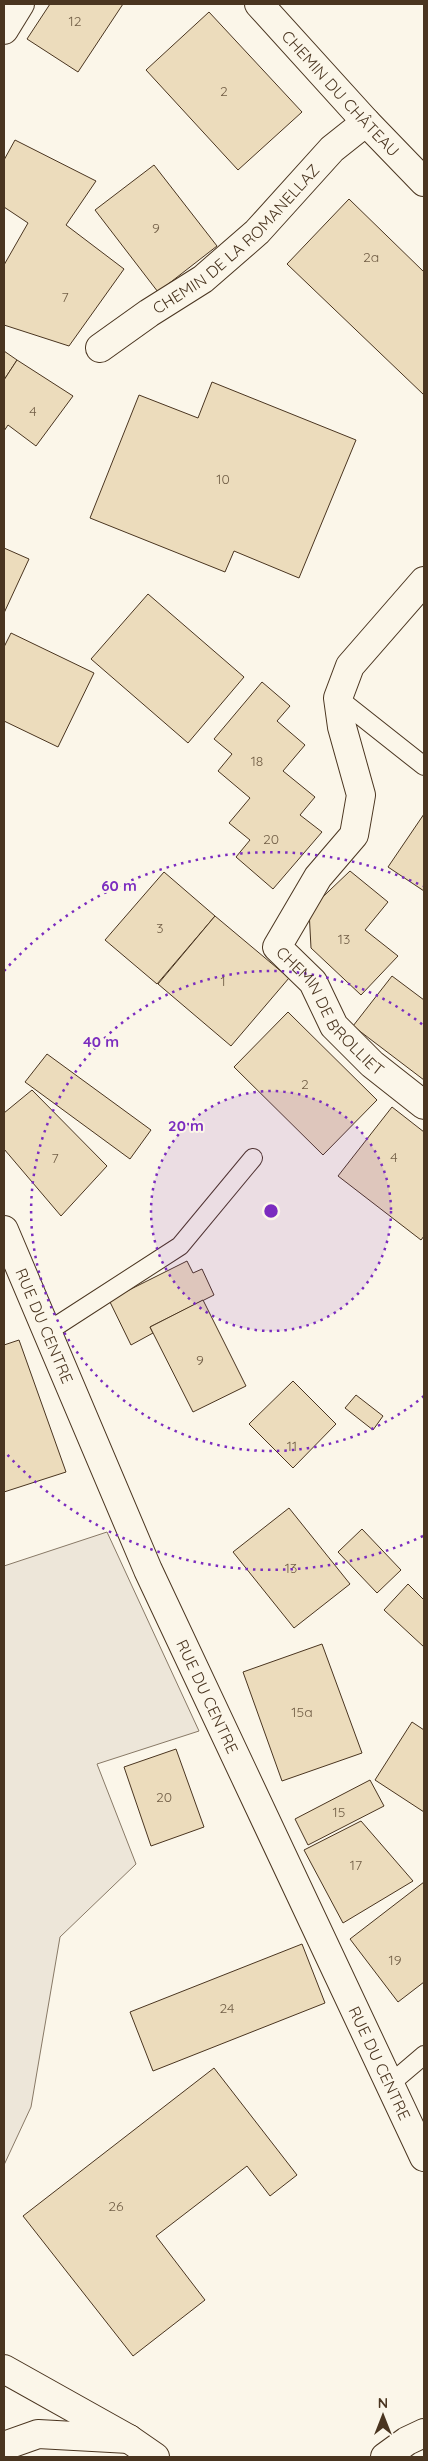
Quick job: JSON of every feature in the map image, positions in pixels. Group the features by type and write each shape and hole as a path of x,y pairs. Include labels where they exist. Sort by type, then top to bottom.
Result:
{"street":[{"path":"4,30 20,4"},
{"name":"CHEMIN DU CHÂTEAU","path":"259,4 366,122 421,174"},
{"name":"CHEMIN DE LA ROMANELLAZ","path":"100,348 149,312 204,279 257,232 332,149 366,122"},
{"path":"338,698 350,666 424,581"},
{"name":"CHEMIN DE BROLLIET","path":"338,698 342,727 361,795 354,835 318,877 277,947 313,982 334,1026 372,1064 424,1105"},
{"name":"RUE DU CENTRE","path":"4,1230 148,1570 424,2157"},
{"path":"4,2370 129,2438 155,2457"},
{"path":"385,2457 415,2437 424,2419"},
{"path":"4,2446 38,2434 129,2438"}],"lane":[{"path":"338,698 424,766"},
{"path":"47,1332 180,1246 253,1158"},
{"path":"390,2084 424,2055"}],"shaded area":[{"path":"107,1532 199,1731 97,1764 136,1864 60,1937 31,2107 4,2165 4,1566"}],"building":[{"path":"50,4 123,4 78,72 27,39"},
{"path":"209,12 302,112 238,170 146,70"},
{"path":"15,140 96,181 66,225 124,269 69,346 4,325 4,265 28,223 4,207 4,160"},
{"path":"154,165 217,246 158,292 95,210"},
{"path":"349,199 424,272 424,395 287,264"},
{"path":"4,351 17,360 4,380"},
{"path":"17,360 73,396 36,446 8,425 4,431 4,380"},
{"path":"212,382 356,440 299,578 234,551 225,572 90,518 139,395 198,418"},
{"path":"4,548 29,559 4,613"},
{"path":"148,594 244,677 188,743 91,659"},
{"path":"11,633 94,673 58,747 4,721 4,647"},
{"path":"262,682 290,706 277,721 305,745 283,771 315,797 300,815 322,832 273,889 236,857 250,840 229,823 250,798 218,771 232,754 214,739"},
{"path":"424,814 424,891 388,867"},
{"path":"350,871 388,902 365,930 398,956 361,995 311,948 309,910"},
{"path":"164,872 215,916 157,984 105,940"},
{"path":"215,916 289,978 231,1046 158,984"},
{"path":"392,976 424,1000 424,1080 353,1026"},
{"path":"288,1012 377,1100 323,1155 234,1067"},
{"path":"47,1054 151,1130 130,1159 25,1082"},
{"path":"32,1090 107,1166 61,1216 4,1149 4,1113"},
{"path":"392,1107 424,1132 424,1236 421,1240 338,1176"},
{"path":"187,1261 193,1273 202,1269 214,1295 150,1327 153,1333 131,1345 109,1300"},
{"path":"203,1300 246,1386 193,1412 150,1327"},
{"path":"19,1340 66,1472 4,1492 4,1345"},
{"path":"293,1381 336,1424 293,1468 249,1424"},
{"path":"356,1395 383,1416 373,1430 345,1408"},
{"path":"289,1508 350,1584 294,1628 233,1552"},
{"path":"362,1529 401,1570 377,1593 338,1552"},
{"path":"408,1584 424,1600 424,1647 384,1610"},
{"path":"322,1644 362,1753 282,1781 243,1672"},
{"path":"412,1722 424,1730 424,1812 375,1780"},
{"path":"176,1749 204,1827 151,1846 124,1767"},
{"path":"370,1780 384,1806 308,1845 295,1819"},
{"path":"361,1821 413,1881 343,1923 304,1850"},
{"path":"424,1882 424,1982 398,2002 350,1939"},
{"path":"302,1944 325,2003 153,2071 130,2012"},
{"path":"214,2068 297,2175 270,2196 247,2166 156,2236 205,2300 133,2356 23,2216"}]}
